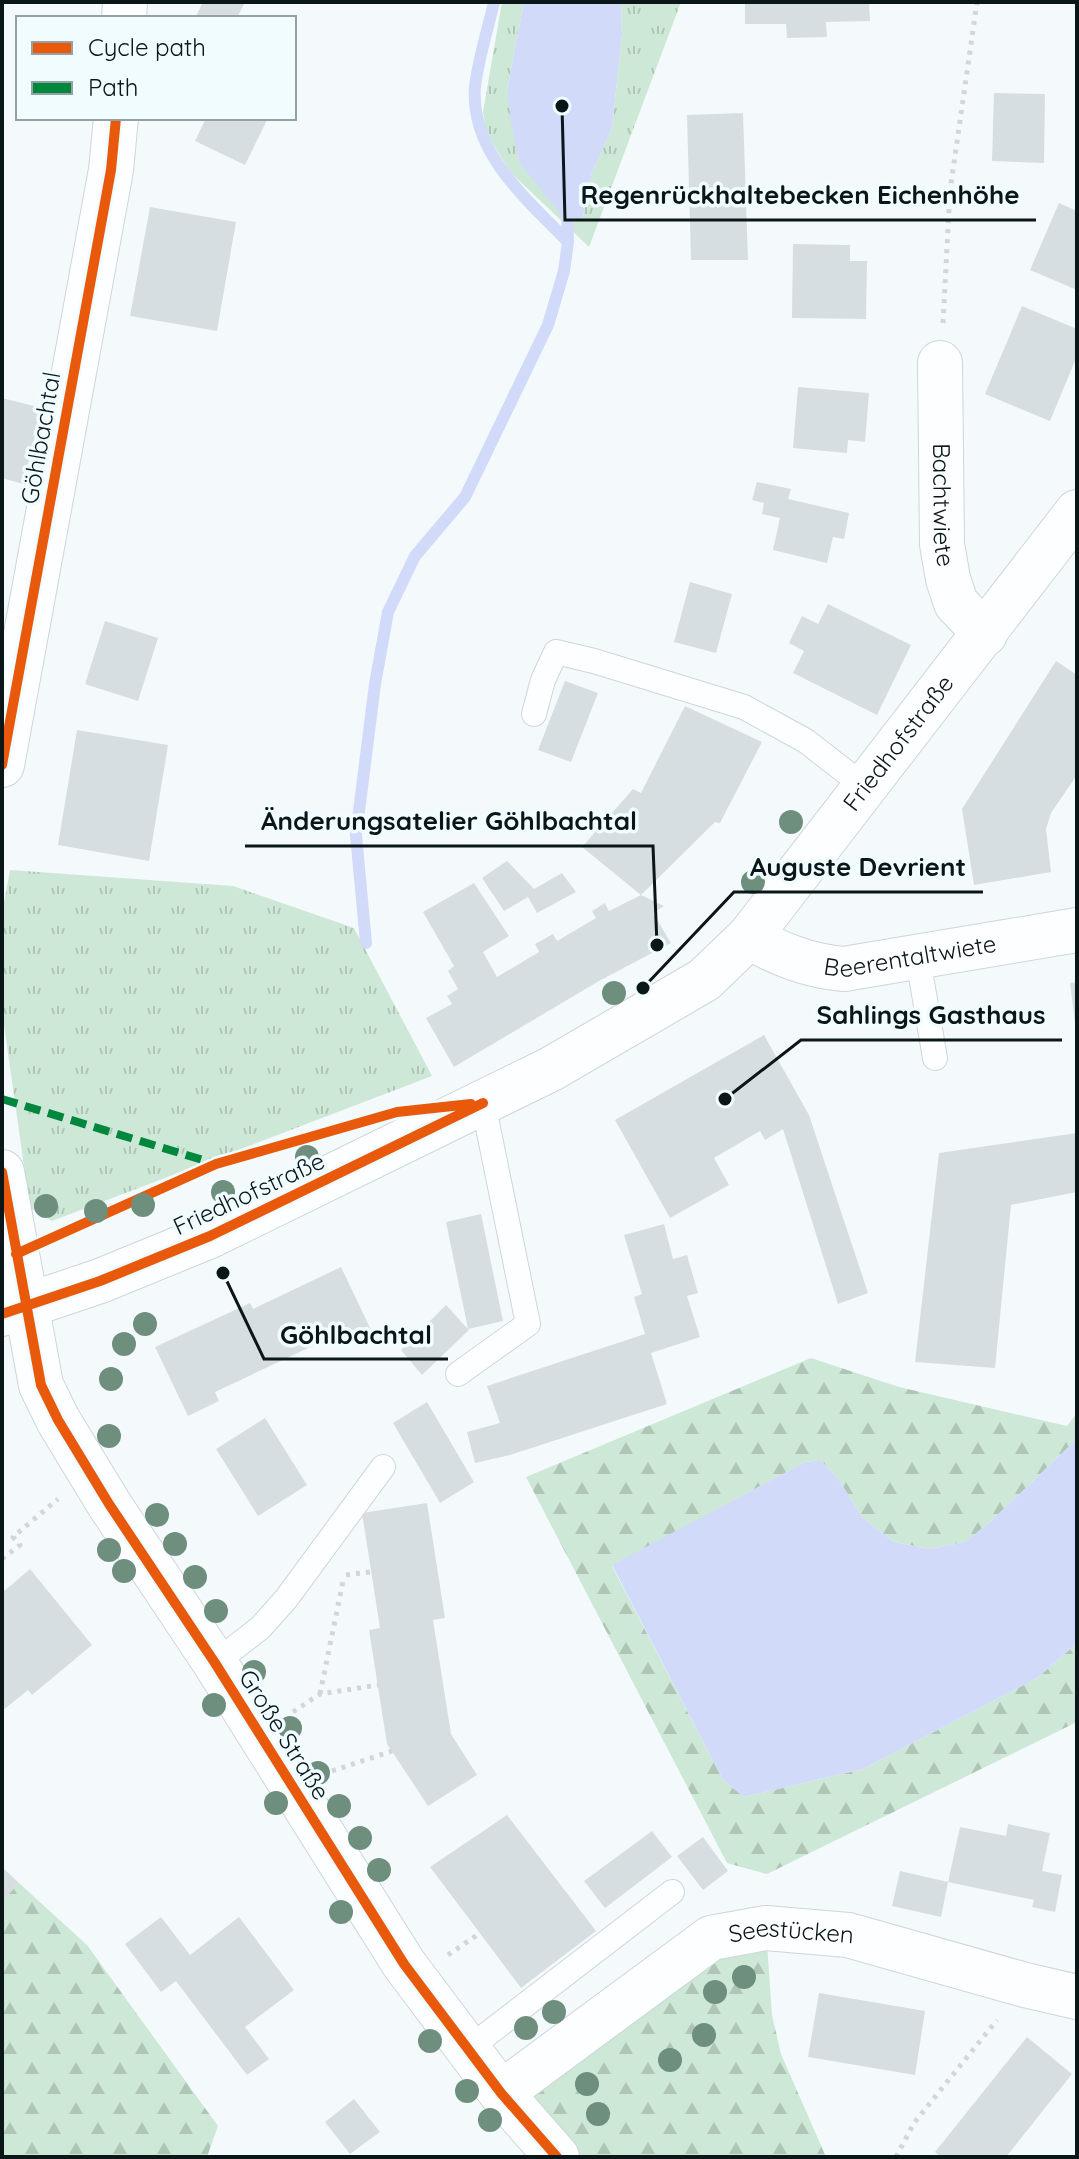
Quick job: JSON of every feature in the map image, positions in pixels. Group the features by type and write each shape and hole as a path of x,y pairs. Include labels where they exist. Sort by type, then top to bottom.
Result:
{"street":[{"name":"Göhlbachtal","path":"2,765 111,170 116,120"},
{"name":"Bachtwiete","path":"940,363 942,544 956,603 985,634"},
{"name":"Friedhofstraße","path":"14,1311 210,1236 551,1069 704,980 749,937 1077,512"},
{"name":"Beerentaltwiete","path":"749,937 774,951 817,967 844,969 1077,930"},
{"path":"2,1172 10,1220 14,1311"},
{"name":"Große Straße","path":"14,1311 41,1385 58,1420 404,1964 501,2093 557,2157"},
{"name":"Seestücken","path":"501,2093 711,1938 766,1928 848,1935 1077,1997"}],"lane":[{"path":"534,714 543,680 556,652 744,707 806,741 865,787"},
{"path":"914,959 935,1058"},
{"path":"458,1374 528,1324 483,1103"},
{"path":"215,1663 260,1628 286,1599 383,1467"},
{"path":"468,2049 672,1892"}],"path":[{"path":"940,363 950,191 977,2"},
{"path":"2,1559 20,1545 13,1537 59,1499"},
{"path":"320,1694 344,1576"},
{"path":"260,1735 320,1694 378,1685"},
{"path":"295,1793 334,1770 392,1751"},
{"path":"896,2157 914,2123 1025,1985"}],"green space":[{"path":"502,2 524,2 507,90 519,162 583,217 592,173 612,128 622,35 621,2 681,2 589,247 510,172 486,132 483,112"},
{"path":"10,870 233,886 354,928 432,1076 52,1221 30,1208 2,1011 2,913"},
{"path":"811,1358 899,1387 1067,1426 1077,1413 1077,1439 965,1542 929,1549 894,1542 862,1517 837,1477 820,1460 805,1462 612,1566 723,1780 744,1797 863,1769 1037,1678 1077,1643 1077,1722 767,1874 727,1863 526,1477"},
{"path":"19,1883 87,1945 218,2126 207,2157 2,2157 2,1901"},
{"path":"766,1928 772,2015 781,2054 826,2157 558,2157 501,2093"}],"water":[{"path":"524,2 621,2 622,35 612,128 592,173 583,217 566,221 519,162 511,122 507,90"},
{"path":"1077,1439 1077,1643 1037,1678 863,1769 744,1797 723,1780 612,1565 805,1462 820,1460 837,1477 862,1517 894,1542 929,1549 965,1542"}],"building":[{"path":"203,2 245,2 238,16 196,16"},
{"path":"745,2 869,2 870,21 826,22 827,37 787,38 786,24 745,24"},
{"path":"994,93 1045,94 1044,163 992,161"},
{"path":"743,113 748,260 691,260 687,115"},
{"path":"205,120 267,120 245,165 195,141"},
{"path":"1059,203 1077,211 1077,290 1030,270"},
{"path":"150,207 236,222 217,331 130,316"},
{"path":"793,244 850,245 850,261 867,261 866,319 792,318"},
{"path":"1022,306 1077,329 1077,356 1050,421 985,394"},
{"path":"798,387 869,393 865,442 848,440 847,453 793,448"},
{"path":"2,398 42,408 23,484 2,478"},
{"path":"757,482 791,489 788,499 849,513 844,539 833,537 827,563 773,550 780,518 762,514 764,503 752,500"},
{"path":"690,582 732,594 716,653 674,642"},
{"path":"828,604 911,645 877,715 793,673 804,651 789,643 802,616 818,624"},
{"path":"105,621 158,638 138,701 85,684"},
{"path":"1056,661 1077,675 1077,775 1051,813 1046,829 1051,872 974,885 962,809"},
{"path":"565,681 598,693 571,762 538,750"},
{"path":"685,706 762,742 720,823 715,822 641,895 582,847 633,789 641,793"},
{"path":"77,730 168,745 149,861 58,845"},
{"path":"507,861 534,889 562,873 576,892 537,913 528,897 504,911 482,878"},
{"path":"474,883 509,936 483,952 497,977 539,952 535,944 553,934 557,941 596,918 592,911 605,903 609,911 641,895 664,906 653,913 671,943 599,981 454,1067 426,1018 452,1004 447,996 458,989 448,971 454,966 423,912"},
{"path":"1077,982 1077,1023 1075,1023 1070,983"},
{"path":"764,1035 809,1115 868,1293 838,1304 783,1129 765,1140 760,1131 714,1158 729,1185 670,1218 615,1120"},
{"path":"1077,1133 1077,1192 1011,1205 995,1368 915,1362 939,1153"},
{"path":"481,1214 503,1321 468,1329 446,1222"},
{"path":"664,1224 673,1259 687,1255 698,1293 687,1296 700,1337 651,1353 667,1404 510,1455 475,1463 467,1432 500,1423 487,1386 645,1334 634,1297 642,1294 624,1235"},
{"path":"341,1267 373,1334 347,1347 340,1333 215,1392 219,1401 188,1416 155,1347 250,1303 253,1309"},
{"path":"446,1305 469,1330 422,1375 401,1350"},
{"path":"427,1402 474,1482 440,1503 393,1423"},
{"path":"265,1418 307,1485 258,1516 216,1449"},
{"path":"427,1503 445,1618 433,1620 451,1734 477,1775 428,1806 387,1744 369,1630 380,1628 362,1513"},
{"path":"30,1569 92,1645 32,1695 28,1690 2,1711 2,1593"},
{"path":"507,1815 596,1931 521,1988 430,1867"},
{"path":"1008,1824 1050,1833 1042,1871 1062,1875 1055,1912 1032,1907 1034,1900 948,1882 960,1827 1006,1836"},
{"path":"652,1831 672,1857 605,1908 584,1881"},
{"path":"703,1837 728,1871 703,1890 677,1856"},
{"path":"2,1867 19,1883 2,1901"},
{"path":"900,1871 948,1882 941,1917 892,1906"},
{"path":"161,1917 190,1955 239,1917 294,1990 245,2027 269,2059 247,2075 176,1981 161,1992 125,1944"},
{"path":"819,1993 925,2011 915,2075 808,2057"},
{"path":"1027,2037 1072,2074 1006,2157 941,2157 935,2152"},
{"path":"354,2099 380,2132 350,2154 325,2122"}],"waterway":[{"path":"494,2 475,87 476,111 482,133 504,173 568,242"},
{"path":"366,943 356,835 375,684 388,612 415,556 465,497 548,325 564,271 568,242 567,207"}],"marked path":[{"path":"2,1099 216,1164"}],"cycle path":[{"path":"2,765 111,170 116,120"},
{"path":"2,1314 100,1281 210,1236 483,1103"},
{"path":"16,1254 216,1164 397,1112 471,1104"},
{"path":"2,1172 41,1385 58,1420 404,1964 501,2093 557,2157"}],"place":[{"name":"Regenrückhaltebecken Eichenhöhe","path":"562,106"},
{"name":"Änderungsatelier Göhlbachtal","path":"657,945"},
{"name":"Auguste Devrient","path":"643,988"},
{"name":"Sahlings Gasthaus","path":"725,1099"},
{"name":"Göhlbachtal","path":"223,1273"}]}
